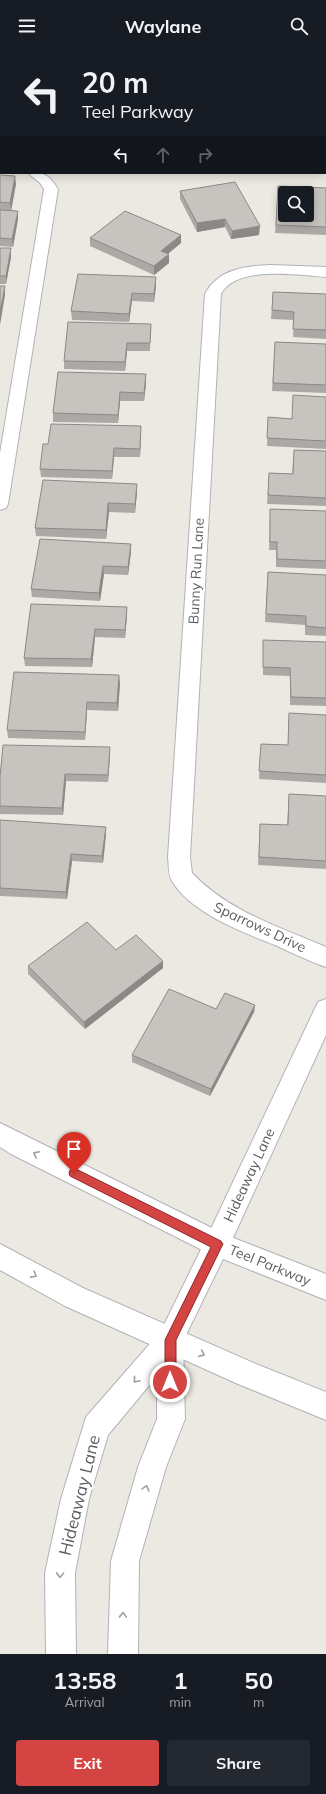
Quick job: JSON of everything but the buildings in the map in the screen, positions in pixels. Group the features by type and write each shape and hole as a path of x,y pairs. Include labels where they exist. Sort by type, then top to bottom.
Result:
{"street":[{"name":"Bunny Run Lane","path":"181,876 179,857 213,294 221,283 232,276 248,271 268,270 326,272"},
{"name":"Sparrows Drive","path":"181,876 193,889 212,905 239,920 326,958"},
{"name":"Hideaway Lane","path":"61,1654 60,1573 75,1499 96,1427 170,1340 217,1244 326,1009"},
{"name":"Teel Parkway","path":"0,1134 20,1146 217,1244 326,1287"},
{"path":"0,1256 74,1297 170,1340 326,1406"},
{"name":"Hideaway Lane","path":"123,1654 125,1561 152,1467 171,1419 170,1340"}],"lane":[{"path":"0,504 51,188 45,180 36,174"}],"route":[{"path":"74,1173 217,1244 170,1340 170,1382"}]}
